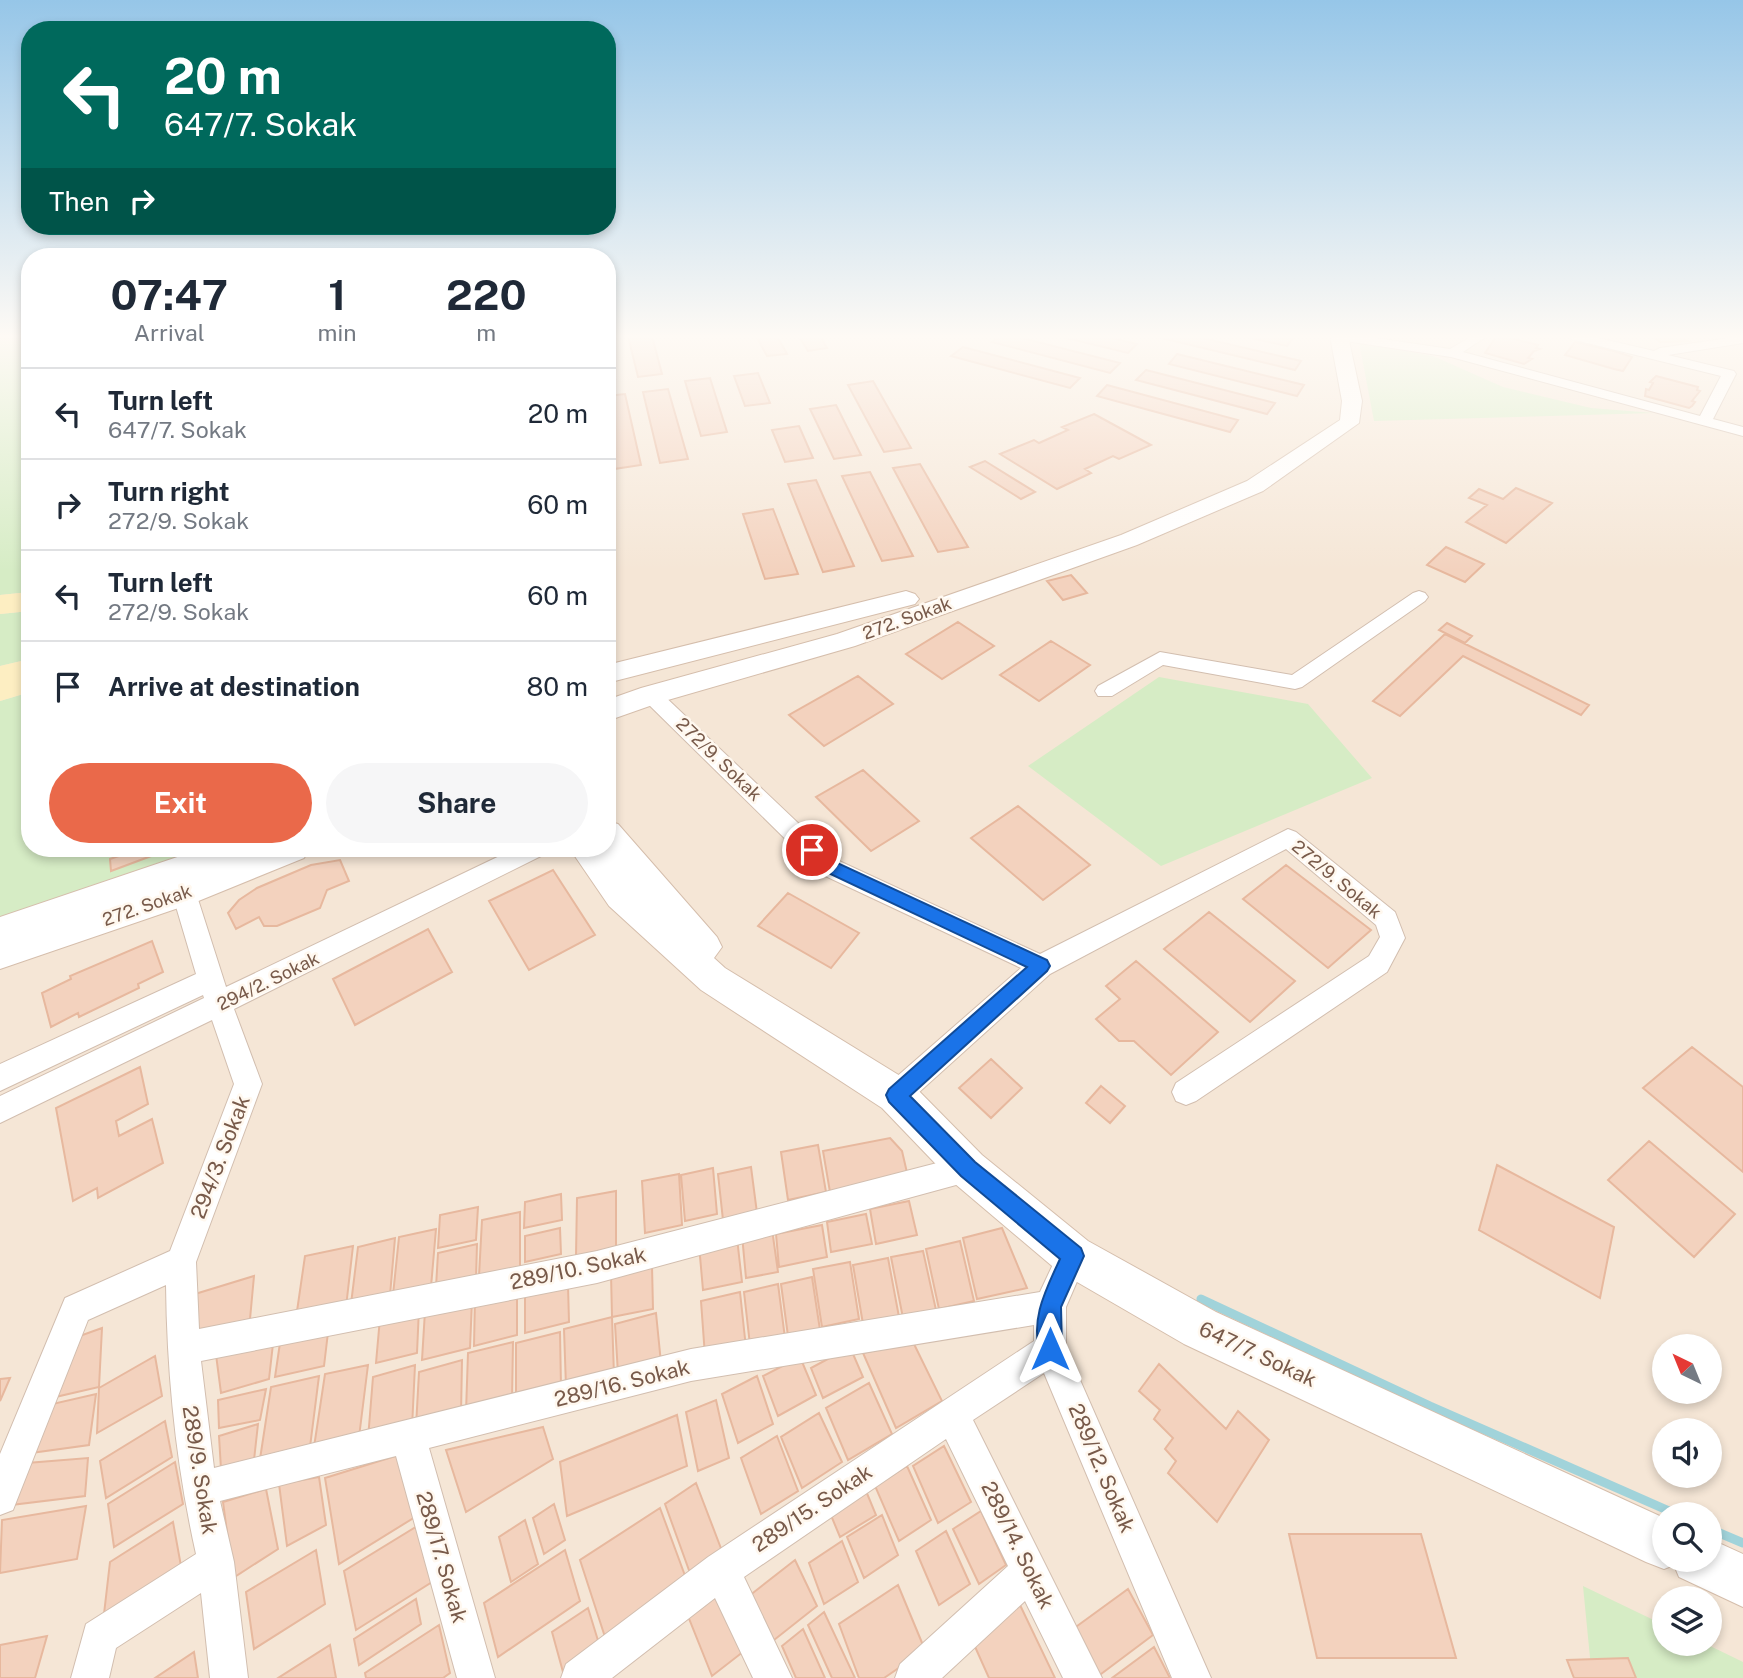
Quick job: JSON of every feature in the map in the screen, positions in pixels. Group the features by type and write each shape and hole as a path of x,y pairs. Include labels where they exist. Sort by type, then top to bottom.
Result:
{"street":[{"name":"272. Sokak","path":"616,672 943,597 1129,540 1255,486 1349,423 1352,414"},
{"path":"1680,414 1743,432"},
{"path":"1705,421 1708,414"},
{"name":"272. Sokak","path":"616,708 651,695 846,640 943,597"},
{"path":"1105,691 1160,658 1295,682 1419,597"},
{"name":"272/9. Sokak","path":"651,695 830,867 891,898 1041,966"},
{"name":"272/9. Sokak","path":"896,1095 1041,966 1288,838 1386,919 1393,938 1378,964 1186,1092"},
{"path":"616,845 698,941 804,1039"},
{"name":"272. Sokak","path":"0,931 214,857"},
{"name":"272. Sokak","path":"0,954 184,893 273,857"},
{"name":"294/2. Sokak","path":"0,1110 519,857"},
{"path":"592,857 621,896 713,979 804,1039"},
{"name":"294/3. Sokak","path":"181,1262 248,1084 210,979 184,893"},
{"path":"0,1078 210,979"},
{"name":"647/7. Sokak","path":"804,1039 896,1095 968,1169 1073,1256 1200,1328 1652,1538"},
{"name":"289/10. Sokak","path":"183,1348 597,1267 968,1169"},
{"name":"289/12. Sokak","path":"1073,1256 1050,1306 1050,1349 1192,1678"},
{"path":"0,1497 76,1308 181,1262"},
{"name":"289/9. Sokak","path":"181,1262 183,1348 199,1489 216,1562 229,1678"},
{"name":"289/16. Sokak","path":"199,1489 691,1365 1050,1306"},
{"name":"289/15. Sokak","path":"580,1678 721,1570 1050,1349"},
{"name":"289/14. Sokak","path":"952,1414 1083,1678"},
{"name":"289/17. Sokak","path":"408,1436 476,1678"},
{"path":"90,1678 99,1636 216,1562"},
{"path":"721,1570 773,1678"},
{"path":"914,1678 1031,1570"},
{"path":"1722,1571 1743,1581"}],"shaded area":[{"path":"0,414 21,414 21,857 616,857 616,414 1743,414 1743,1678 0,1678"}],"green space":[{"path":"0,414 21,414 21,593 0,595"},
{"path":"1373,414 1608,414 1374,421"},
{"path":"21,612 21,661 0,666 0,614"},
{"path":"1159,677 1308,704 1372,778 1161,866 1028,766"},
{"path":"21,695 21,857 191,857 0,924 0,701"},
{"path":"1583,1586 1652,1619 1652,1656 1722,1656 1722,1652 1743,1662 1743,1678 1592,1678"}],"sand":[{"path":"21,593 21,612 0,614 0,595"},
{"path":"21,661 21,695 0,701 0,666"}],"building":[{"path":"616,414 630,414 641,465 616,469"},
{"path":"648,414 675,414 688,459 660,463"},
{"path":"695,414 721,414 727,432 701,436"},
{"path":"813,414 841,414 861,455 834,459"},
{"path":"864,414 892,414 911,448 884,452"},
{"path":"1095,414 1151,445 1119,459 1113,456 1085,469 1091,473 1057,489 1000,454 1034,440 1039,443 1068,430 1062,427"},
{"path":"1165,414 1217,414 1238,420 1230,432"},
{"path":"799,426 813,458 785,462 772,430"},
{"path":"985,461 1035,492 1021,499 970,467"},
{"path":"920,464 968,547 938,552 893,468"},
{"path":"870,472 913,556 882,561 842,476"},
{"path":"816,480 854,566 823,572 788,484"},
{"path":"1516,488 1552,503 1506,543 1466,522 1487,505 1469,498 1479,489 1503,499"},
{"path":"773,509 798,574 765,579 743,514"},
{"path":"1446,547 1484,564 1465,582 1427,565"},
{"path":"1071,575 1087,593 1063,600 1047,581"},
{"path":"958,622 994,646 942,679 906,654"},
{"path":"1447,623 1472,636 1465,643 1439,630"},
{"path":"1445,634 1589,705 1581,715 1463,656 1400,716 1373,701"},
{"path":"1051,641 1090,665 1039,701 1000,675"},
{"path":"858,676 893,704 824,746 789,715"},
{"path":"863,770 919,821 871,851 816,797"},
{"path":"1018,806 1090,865 1043,900 971,838"},
{"path":"116,857 149,857 111,871 110,859"},
{"path":"340,860 349,881 327,890 320,908 277,926 264,926 259,917 236,929 228,913 239,900 257,888 311,865"},
{"path":"1286,865 1371,930 1328,968 1243,899"},
{"path":"553,870 595,935 529,970 489,901"},
{"path":"788,893 859,933 831,968 758,926"},
{"path":"1209,912 1295,981 1250,1022 1164,949"},
{"path":"428,929 452,972 355,1025 333,979"},
{"path":"152,941 163,972 138,984 139,988 79,1017 78,1013 51,1027 42,993 71,979 70,976"},
{"path":"1136,961 1218,1032 1171,1075 1134,1041 1119,1041 1096,1019 1120,999 1106,986"},
{"path":"1692,1047 1743,1087 1743,1172 1643,1088"},
{"path":"991,1059 1022,1088 991,1118 959,1088"},
{"path":"140,1067 148,1104 116,1121 119,1136 152,1119 163,1163 98,1198 97,1188 73,1201 56,1108"},
{"path":"1101,1086 1125,1106 1110,1123 1086,1103"},
{"path":"890,1138 902,1151 908,1177 830,1192 823,1151"},
{"path":"1649,1141 1735,1214 1694,1257 1608,1180"},
{"path":"818,1145 826,1192 788,1200 781,1152"},
{"path":"1497,1165 1614,1227 1600,1298 1479,1230"},
{"path":"751,1167 757,1213 723,1220 718,1174"},
{"path":"713,1168 717,1214 685,1221 681,1175"},
{"path":"679,1174 682,1225 645,1233 642,1181"},
{"path":"616,1191 616,1248 576,1256 577,1198"},
{"path":"561,1194 562,1220 524,1228 525,1202"},
{"path":"909,1201 917,1235 876,1244 870,1209"},
{"path":"478,1207 476,1240 438,1248 440,1215"},
{"path":"520,1212 520,1267 479,1276 482,1220"},
{"path":"866,1214 872,1244 831,1252 827,1222"},
{"path":"822,1225 827,1257 779,1267 776,1234"},
{"path":"560,1228 561,1254 525,1262 525,1236"},
{"path":"1002,1228 1027,1288 977,1299 963,1238"},
{"path":"436,1229 431,1287 393,1295 399,1237"},
{"path":"772,1229 778,1272 746,1278 742,1235"},
{"path":"395,1238 390,1295 351,1304 358,1247"},
{"path":"737,1238 742,1282 703,1290 699,1245"},
{"path":"960,1241 974,1301 939,1309 926,1249"},
{"path":"477,1244 476,1278 436,1287 438,1253"},
{"path":"353,1246 346,1307 296,1318 305,1256"},
{"path":"923,1251 936,1310 903,1318 891,1257"},
{"path":"888,1258 899,1317 863,1324 853,1265"},
{"path":"850,1262 859,1319 822,1327 813,1269"},
{"path":"652,1266 653,1309 612,1317 611,1274"},
{"path":"254,1276 250,1319 198,1334 195,1294"},
{"path":"812,1277 820,1330 788,1336 781,1284"},
{"path":"778,1284 785,1338 750,1345 744,1292"},
{"path":"568,1285 569,1322 525,1333 525,1295"},
{"path":"517,1288 517,1335 474,1346 475,1298"},
{"path":"740,1292 746,1348 705,1356 701,1301"},
{"path":"472,1300 470,1348 422,1360 425,1311"},
{"path":"419,1308 417,1353 376,1363 380,1318"},
{"path":"656,1313 661,1363 618,1374 615,1324"},
{"path":"612,1317 614,1375 566,1387 564,1329"},
{"path":"329,1324 324,1366 275,1377 281,1336"},
{"path":"102,1328 99,1387 51,1398 74,1338"},
{"path":"560,1332 561,1388 516,1399 516,1343"},
{"path":"274,1335 269,1379 221,1393 215,1347"},
{"path":"513,1342 512,1400 466,1412 468,1353"},
{"path":"913,1342 942,1401 896,1428 863,1353"},
{"path":"850,1347 863,1377 823,1398 811,1368"},
{"path":"155,1356 162,1396 97,1433 99,1388"},
{"path":"800,1357 816,1395 778,1416 763,1376"},
{"path":"462,1360 461,1415 416,1427 419,1372"},
{"path":"1159,1364 1226,1429 1238,1411 1269,1440 1217,1522 1168,1473 1176,1461 1165,1449 1173,1438 1154,1419 1160,1410 1139,1391"},
{"path":"368,1365 359,1437 314,1447 325,1374"},
{"path":"415,1365 412,1428 368,1439 373,1377"},
{"path":"319,1376 310,1447 260,1459 271,1387"},
{"path":"757,1376 773,1424 738,1443 722,1394"},
{"path":"10,1378 0,1401 0,1379"},
{"path":"869,1383 892,1434 848,1460 826,1408"},
{"path":"266,1389 260,1420 219,1428 218,1400"},
{"path":"96,1394 89,1445 31,1453 48,1405"},
{"path":"716,1400 729,1458 698,1471 686,1412"},
{"path":"819,1413 842,1462 802,1488 781,1437"},
{"path":"677,1415 687,1466 567,1516 560,1462"},
{"path":"165,1421 172,1457 106,1498 100,1461"},
{"path":"258,1424 254,1460 221,1469 219,1436"},
{"path":"543,1427 553,1459 466,1512 446,1450"},
{"path":"777,1436 798,1491 761,1514 741,1458"},
{"path":"944,1446 971,1502 938,1523 913,1466"},
{"path":"405,1453 420,1514 339,1564 325,1478"},
{"path":"88,1458 85,1496 11,1505 27,1463"},
{"path":"175,1462 183,1504 114,1547 108,1504"},
{"path":"907,1466 931,1520 899,1541 875,1486"},
{"path":"319,1477 326,1525 287,1546 279,1484"},
{"path":"696,1483 722,1551 690,1573 665,1504"},
{"path":"266,1489 278,1549 233,1578 223,1502"},
{"path":"866,1491 876,1515 840,1537 830,1513"},
{"path":"554,1504 565,1540 544,1554 533,1518"},
{"path":"86,1506 77,1559 0,1573 2,1520"},
{"path":"660,1508 687,1581 605,1637 580,1560"},
{"path":"981,1511 1006,1565 979,1584 953,1529"},
{"path":"882,1515 898,1555 864,1578 847,1537"},
{"path":"525,1520 538,1564 511,1582 499,1537"},
{"path":"173,1522 181,1566 104,1614 110,1562"},
{"path":"419,1525 432,1582 356,1630 344,1571"},
{"path":"946,1531 970,1584 939,1605 916,1551"},
{"path":"1289,1534 1421,1534 1456,1658 1317,1658"},
{"path":"842,1541 858,1582 824,1604 809,1563"},
{"path":"316,1550 325,1604 254,1649 246,1592"},
{"path":"565,1550 580,1601 498,1657 484,1603"},
{"path":"795,1560 817,1606 769,1644 749,1596"},
{"path":"721,1584 748,1648 712,1676 686,1611"},
{"path":"898,1585 925,1650 884,1678 859,1678 839,1624"},
{"path":"1128,1589 1153,1635 1097,1677 1073,1629"},
{"path":"416,1599 421,1624 359,1665 354,1639"},
{"path":"1020,1605 1055,1678 989,1678 972,1640"},
{"path":"588,1608 600,1647 563,1672 552,1632"},
{"path":"824,1612 855,1678 832,1678 808,1625"},
{"path":"439,1625 450,1673 443,1678 366,1678 365,1673"},
{"path":"803,1629 825,1678 796,1678 782,1646"},
{"path":"47,1636 35,1678 0,1678 0,1645"},
{"path":"330,1645 336,1678 278,1678"},
{"path":"1154,1647 1170,1678 1112,1678"},
{"path":"194,1652 198,1678 155,1678"},
{"path":"1628,1658 1636,1678 1574,1678 1567,1660"}],"waterway":[{"path":"1201,1299 1430,1406 1652,1503"},
{"path":"1722,1534 1743,1543"}],"route":[{"path":"812,850 830,867 891,898 1041,966 896,1095 968,1169 1073,1256 1050,1306 1050,1349"}]}
